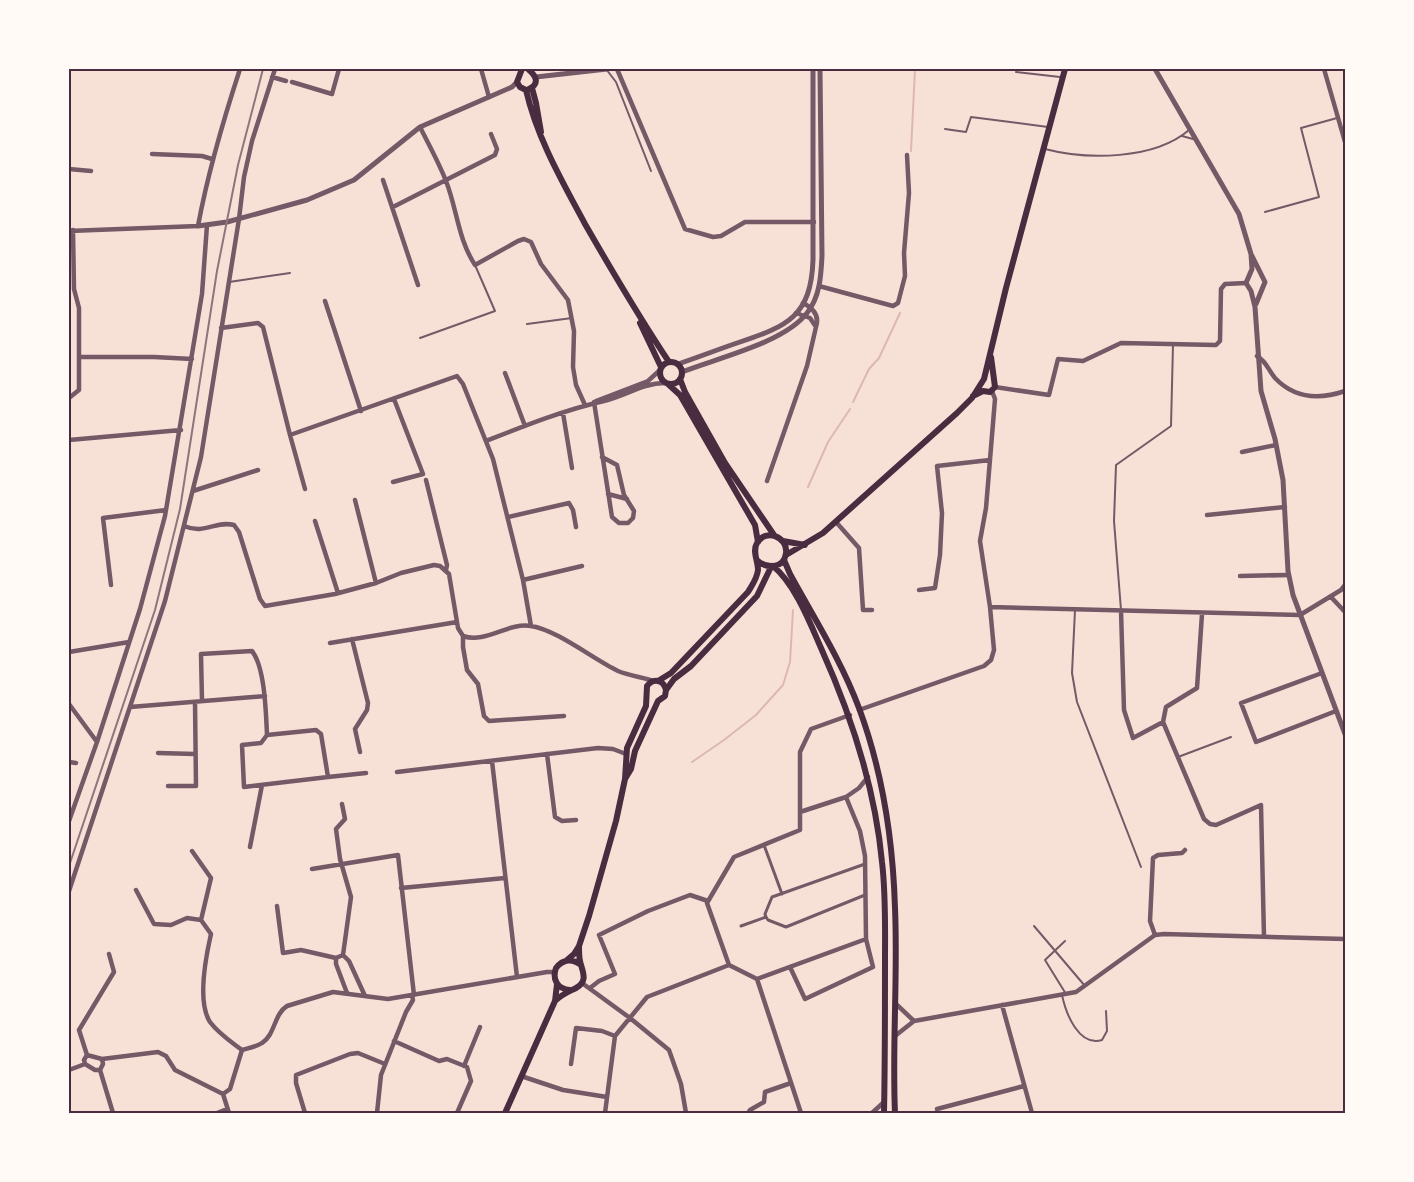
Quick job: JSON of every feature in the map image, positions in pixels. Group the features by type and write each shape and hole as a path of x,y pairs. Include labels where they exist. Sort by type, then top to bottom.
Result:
{"main road":[{"path":"646,692 652,700 658,701 664,698 666,690 674,679 688,669 757,596 772,567 836,522 957,413 983,385 999,315 1065,69"},
{"path":"525,70 518,76 537,102 542,135 556,171 634,309 669,362 678,364 685,392 725,463 774,535 783,541 805,545"},
{"path":"525,70 525,85"},
{"path":"634,309 661,368 660,376 680,395 755,525 758,542"},
{"path":"991,355 993,386"},
{"path":"661,368 669,362"},
{"path":"667,383 675,383 681,376"},
{"path":"983,385 993,386"},
{"path":"983,385 993,386"},
{"path":"505,1113 555,1001 557,984 555,972 559,964 574,954 579,946 603,868 625,779 626,754 630,737 646,706 648,684 671,673 748,592 758,571 755,549 758,542 764,537 774,535"},
{"path":"783,541 790,574 840,662 860,710 880,787 893,869 895,909 896,1113"},
{"path":"757,560 786,577 796,596 850,715 868,777 883,870 884,1113"},
{"path":"656,681 664,684 666,690"},
{"path":"625,779 631,770 635,751 658,701"},
{"path":"555,1001 582,983 584,974 580,965 579,946"},
{"path":"567,960 580,965"},
{"path":"557,984 570,990"}],"street":[{"path":"198,226 219,131 240,69"},
{"path":"69,891 165,601 193,491 201,457 240,219 243,177 275,69"},
{"path":"272,77 332,94 339,69"},
{"path":"481,69 489,97"},
{"path":"69,398 79,390 79,308 74,289 71,230 207,225 240,219 307,201 354,180 420,127 489,97 549,76 607,69"},
{"path":"617,69 685,229 713,237 721,236 745,222 814,222"},
{"path":"678,364 778,328 796,313 803,303 812,281 813,69"},
{"path":"681,376 778,336 804,317 811,307 819,286 822,256 820,69"},
{"path":"1155,69 1239,214 1251,254 1252,269 1246,283"},
{"path":"1324,69 1345,142"},
{"path":"420,127 446,180 462,240 475,265 524,239 531,242 541,264 568,300 572,318 573,367 576,385 585,405"},
{"path":"393,207 495,155 497,149 490,134"},
{"path":"152,154 202,156 212,159"},
{"path":"819,286 893,306 898,303 905,276 904,253 909,193 907,155"},
{"path":"69,169 92,171"},
{"path":"383,180 418,285"},
{"path":"69,821 140,609 166,510 202,294 207,225"},
{"path":"1251,254 1265,285 1255,307"},
{"path":"1250,275 1256,273 1262,276"},
{"path":"1246,283 1251,291 1255,307 1261,392 1283,480 1288,575 1299,615 1345,734"},
{"path":"860,710 984,666 993,660 990,607 980,541 986,508 995,399 993,386 1049,395 1059,359 1083,361 1121,343 1219,344 1221,289 1225,284 1246,283"},
{"path":"1251,291 1261,291"},
{"path":"325,301 361,411"},
{"path":"767,481 807,366 818,318 811,307 803,303"},
{"path":"796,313 813,321 816,327"},
{"path":"221,328 258,322 263,327 305,489"},
{"path":"1257,356 1265,360 1275,377 1301,396 1314,398 1345,391"},
{"path":"79,357 192,359"},
{"path":"486,441 648,381 661,368"},
{"path":"505,373 525,426"},
{"path":"290,435 457,376 463,384 493,459 523,580 531,626"},
{"path":"594,402 604,401 655,383 667,383"},
{"path":"393,483 423,474 394,399"},
{"path":"594,402 602,457 612,517 619,523 628,523 633,518 634,511 624,495 617,465 602,457"},
{"path":"563,413 572,468"},
{"path":"69,440 181,430"},
{"path":"1242,452 1276,445"},
{"path":"919,590 935,588 940,555 942,513 937,466 990,460"},
{"path":"193,491 258,470"},
{"path":"426,480 451,583 458,628 463,636 467,670 478,684 484,716 489,721 564,716"},
{"path":"608,494 627,499"},
{"path":"355,500 376,583"},
{"path":"508,517 569,503 573,510 576,527"},
{"path":"1207,516 1285,507"},
{"path":"111,585 103,518 166,510"},
{"path":"315,521 338,593"},
{"path":"836,522 859,548 863,610 872,610"},
{"path":"184,526 194,530 225,524 234,525 239,532 260,599 265,606 338,593 376,583 401,573 434,566 440,566 446,570"},
{"path":"523,580 582,566"},
{"path":"1240,576 1288,575"},
{"path":"990,607 1299,615 1331,597 1345,585"},
{"path":"1331,597 1345,612"},
{"path":"1121,611 1124,711 1133,738 1163,722"},
{"path":"1202,614 1197,687 1166,707 1163,722 1204,819 1216,825 1261,805 1264,937"},
{"path":"330,643 457,622"},
{"path":"463,636 478,638 531,626 552,634 618,670 638,678 656,681"},
{"path":"352,639 368,703 367,710 355,729 360,752"},
{"path":"69,652 129,642"},
{"path":"202,701 201,654 252,651 257,657 265,696 267,735 261,743 243,745 244,787 366,773"},
{"path":"1322,673 1241,703 1256,742 1336,711"},
{"path":"638,678 646,692"},
{"path":"130,707 265,696"},
{"path":"168,786 196,786 195,702"},
{"path":"69,704 97,742"},
{"path":"801,1113 757,979 729,965 706,903 734,857 800,830 800,752 804,740 811,729 850,715"},
{"path":"267,735 316,730 321,734 328,777"},
{"path":"397,772 598,748 613,749 626,754"},
{"path":"158,753 195,753"},
{"path":"547,754 555,817 562,821 576,820"},
{"path":"492,761 517,977"},
{"path":"69,762 76,763"},
{"path":"800,812 846,797 859,788 868,777"},
{"path":"250,847 262,785"},
{"path":"846,797 860,831 865,864 866,939 873,968"},
{"path":"342,804 345,819 336,829 342,865 351,897 343,955"},
{"path":"764,844 782,894"},
{"path":"1155,935 1150,921 1153,858 1158,855 1182,853 1185,850"},
{"path":"192,851 211,878 201,920"},
{"path":"312,869 398,855 413,1000 381,1075 377,1113"},
{"path":"865,864 772,897 765,914 768,920 786,927 866,895"},
{"path":"401,888 505,879"},
{"path":"136,890 154,924 171,925 187,918 201,920 211,934 203,974 208,1019 220,1034 242,1050"},
{"path":"590,988 615,974 599,935 637,916 690,895 708,901"},
{"path":"277,906 283,953 301,950 336,958 343,955"},
{"path":"741,926 766,917"},
{"path":"895,1036 914,1021 1076,992 1155,935 1345,939"},
{"path":"757,979 866,939"},
{"path":"85,1064 84,1060 87,1055 80,1030 114,972 109,954"},
{"path":"343,955 349,961 365,996"},
{"path":"336,958 347,993"},
{"path":"605,1113 615,1035 647,997 729,965"},
{"path":"790,967 805,999 873,968 885,973"},
{"path":"242,1050 261,1044 281,1010 287,1006 333,992 388,999 555,972"},
{"path":"582,983 669,1050 681,1084 686,1113"},
{"path":"895,1003 914,1021"},
{"path":"1002,1005 1032,1113"},
{"path":"464,1066 480,1027"},
{"path":"571,1064 576,1028 615,1035"},
{"path":"394,1041 439,1061 447,1059 467,1067 471,1081 457,1113"},
{"path":"224,1094 230,1089 242,1050"},
{"path":"87,1055 102,1059 163,1053 175,1070 224,1094"},
{"path":"306,1113 299,1094 296,1075 358,1053 385,1064"},
{"path":"102,1059 103,1064 100,1070 113,1113"},
{"path":"69,1070 85,1064 100,1070"},
{"path":"521,1076 562,1090 607,1097"},
{"path":"748,1113 764,1102 765,1092 791,1083"},
{"path":"937,1111 1024,1086"},
{"path":"217,1113 228,1111 224,1094"},
{"path":"872,1113 884,1102"}],"lane":[{"path":"607,69 615,82 651,171"},
{"path":"1016,72 1063,77"},
{"path":"945,129 966,132 971,117 1050,128"},
{"path":"1265,212 1319,197 1301,128 1338,118"},
{"path":"1045,149 1067,154 1116,155 1155,147 1182,136 1189,130"},
{"path":"1182,136 1195,140"},
{"path":"420,338 495,311 475,265"},
{"path":"229,282 290,273"},
{"path":"527,324 572,318"},
{"path":"1121,611 1114,520 1116,465 1171,426 1173,345"},
{"path":"1074,610 1072,674 1077,702 1142,867"},
{"path":"1178,757 1231,737"},
{"path":"1034,926 1085,986"},
{"path":"1065,941 1045,960 1064,995 1066,1014 1086,1040 1094,1043 1102,1040 1107,1031 1106,1011"}],"waterway":[{"path":"911,151 915,69"},
{"path":"853,402 869,369 879,358 900,313"},
{"path":"808,487 828,442 850,409"},
{"path":"692,762 756,715 783,685 790,662 793,610"}],"railway":[{"path":"69,866 155,610 180,509 217,271 238,165 263,69"}]}
